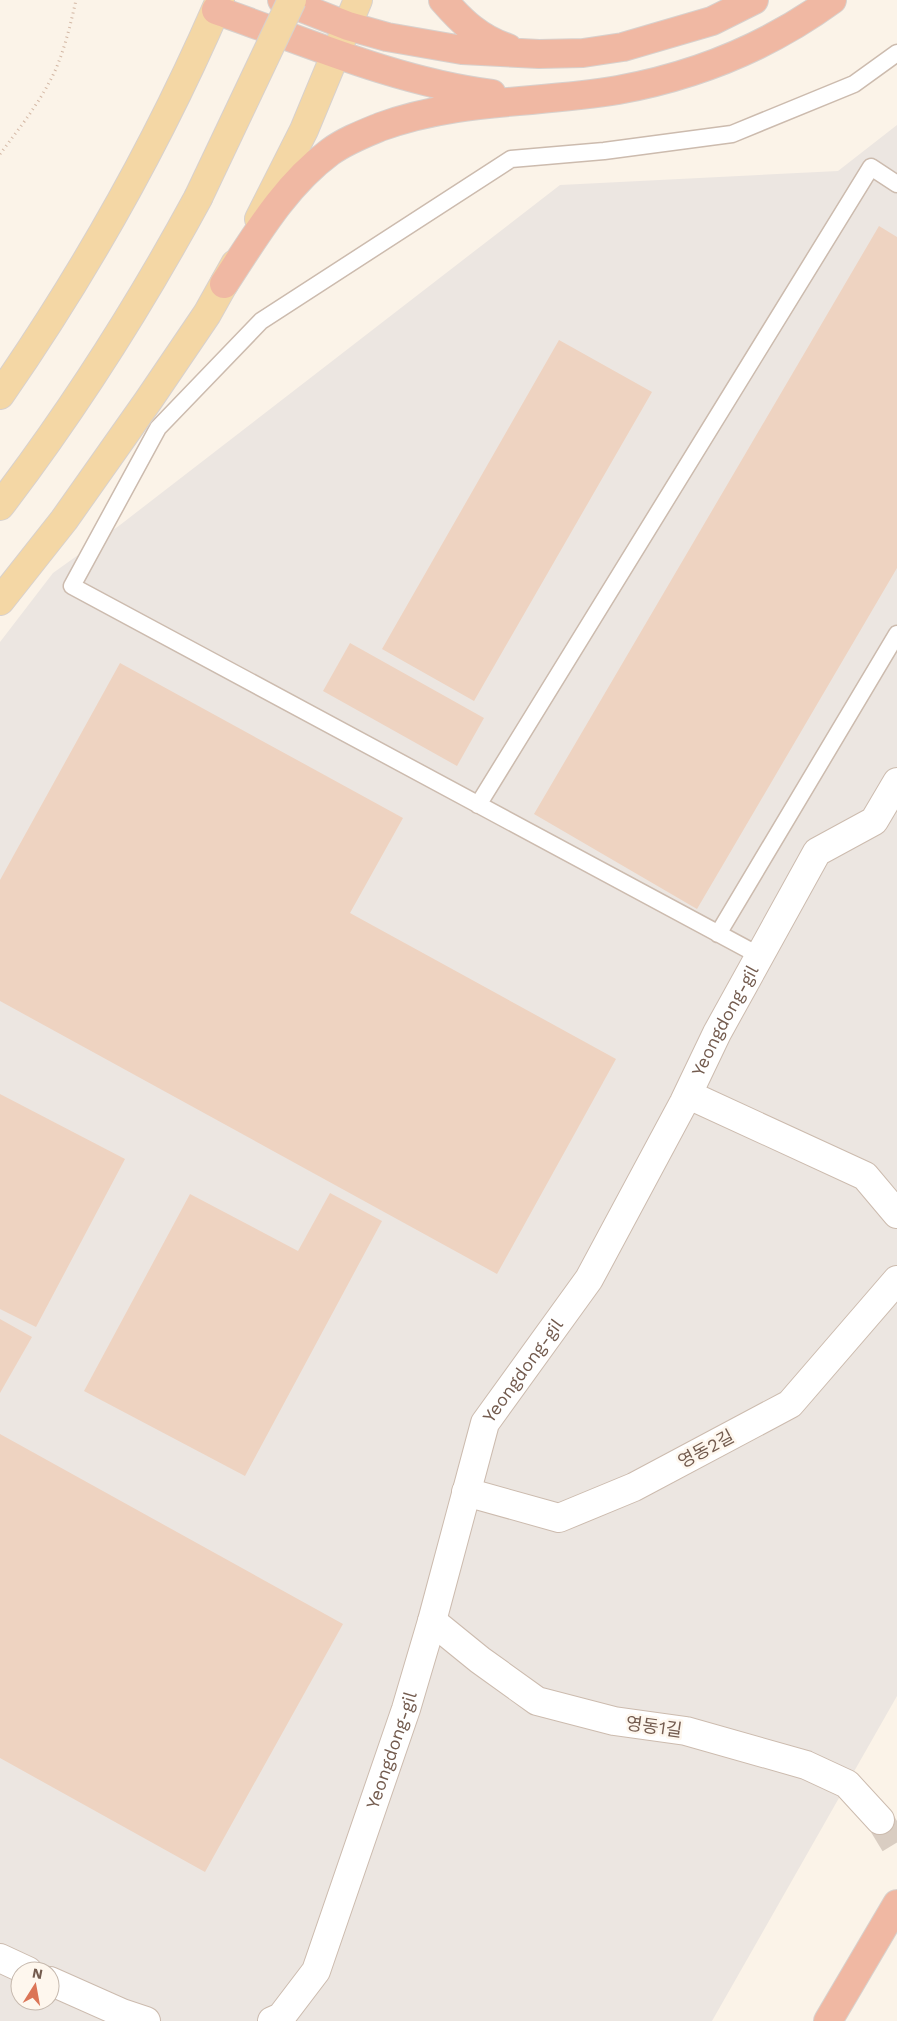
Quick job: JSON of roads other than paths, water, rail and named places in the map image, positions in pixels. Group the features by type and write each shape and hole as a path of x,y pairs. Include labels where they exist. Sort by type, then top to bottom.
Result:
{"highway":[{"path":"282,0 348,26 387,37 426,45 498,53 539,54 583,53 623,47 712,21 754,0"},
{"path":"443,0 481,37 507,48 539,54"},
{"path":"224,284 281,200 312,166 348,141 390,124 431,112 480,104 618,90 653,82 720,62 784,31 832,0"},
{"path":"218,5 383,70 490,94 549,97"},
{"path":"828,2021 897,1904"}],"main road":[{"path":"0,506 124,326 164,262 198,198 292,0"},
{"path":"0,601 64,520 208,314 304,130 358,0"},
{"path":"0,395 76,280 123,198 218,5"}],"street":[{"name":"Yeongdong-gil","path":"272,2021 281,2017 316,1971 406,1709 432,1621 485,1423 589,1279 688,1094 717,1033 817,852 874,820 897,782"},
{"path":"688,1094 865,1176 897,1214"},
{"name":"영동2길","path":"466,1492 559,1518 634,1487 790,1404 897,1280"},
{"name":"영동1길","path":"432,1621 480,1660 537,1700 614,1721 686,1731 806,1765 847,1784 880,1820"},
{"path":"60,1985 122,2013 146,2021"}],"lane":[{"path":"760,956 72,586 158,428 261,321 511,159 604,152 732,134 854,84 897,53"},
{"path":"478,805 871,167 897,184"},
{"path":"718,934 897,634"}],"tunnel":[{"path":"880,1820 897,1848"}]}
